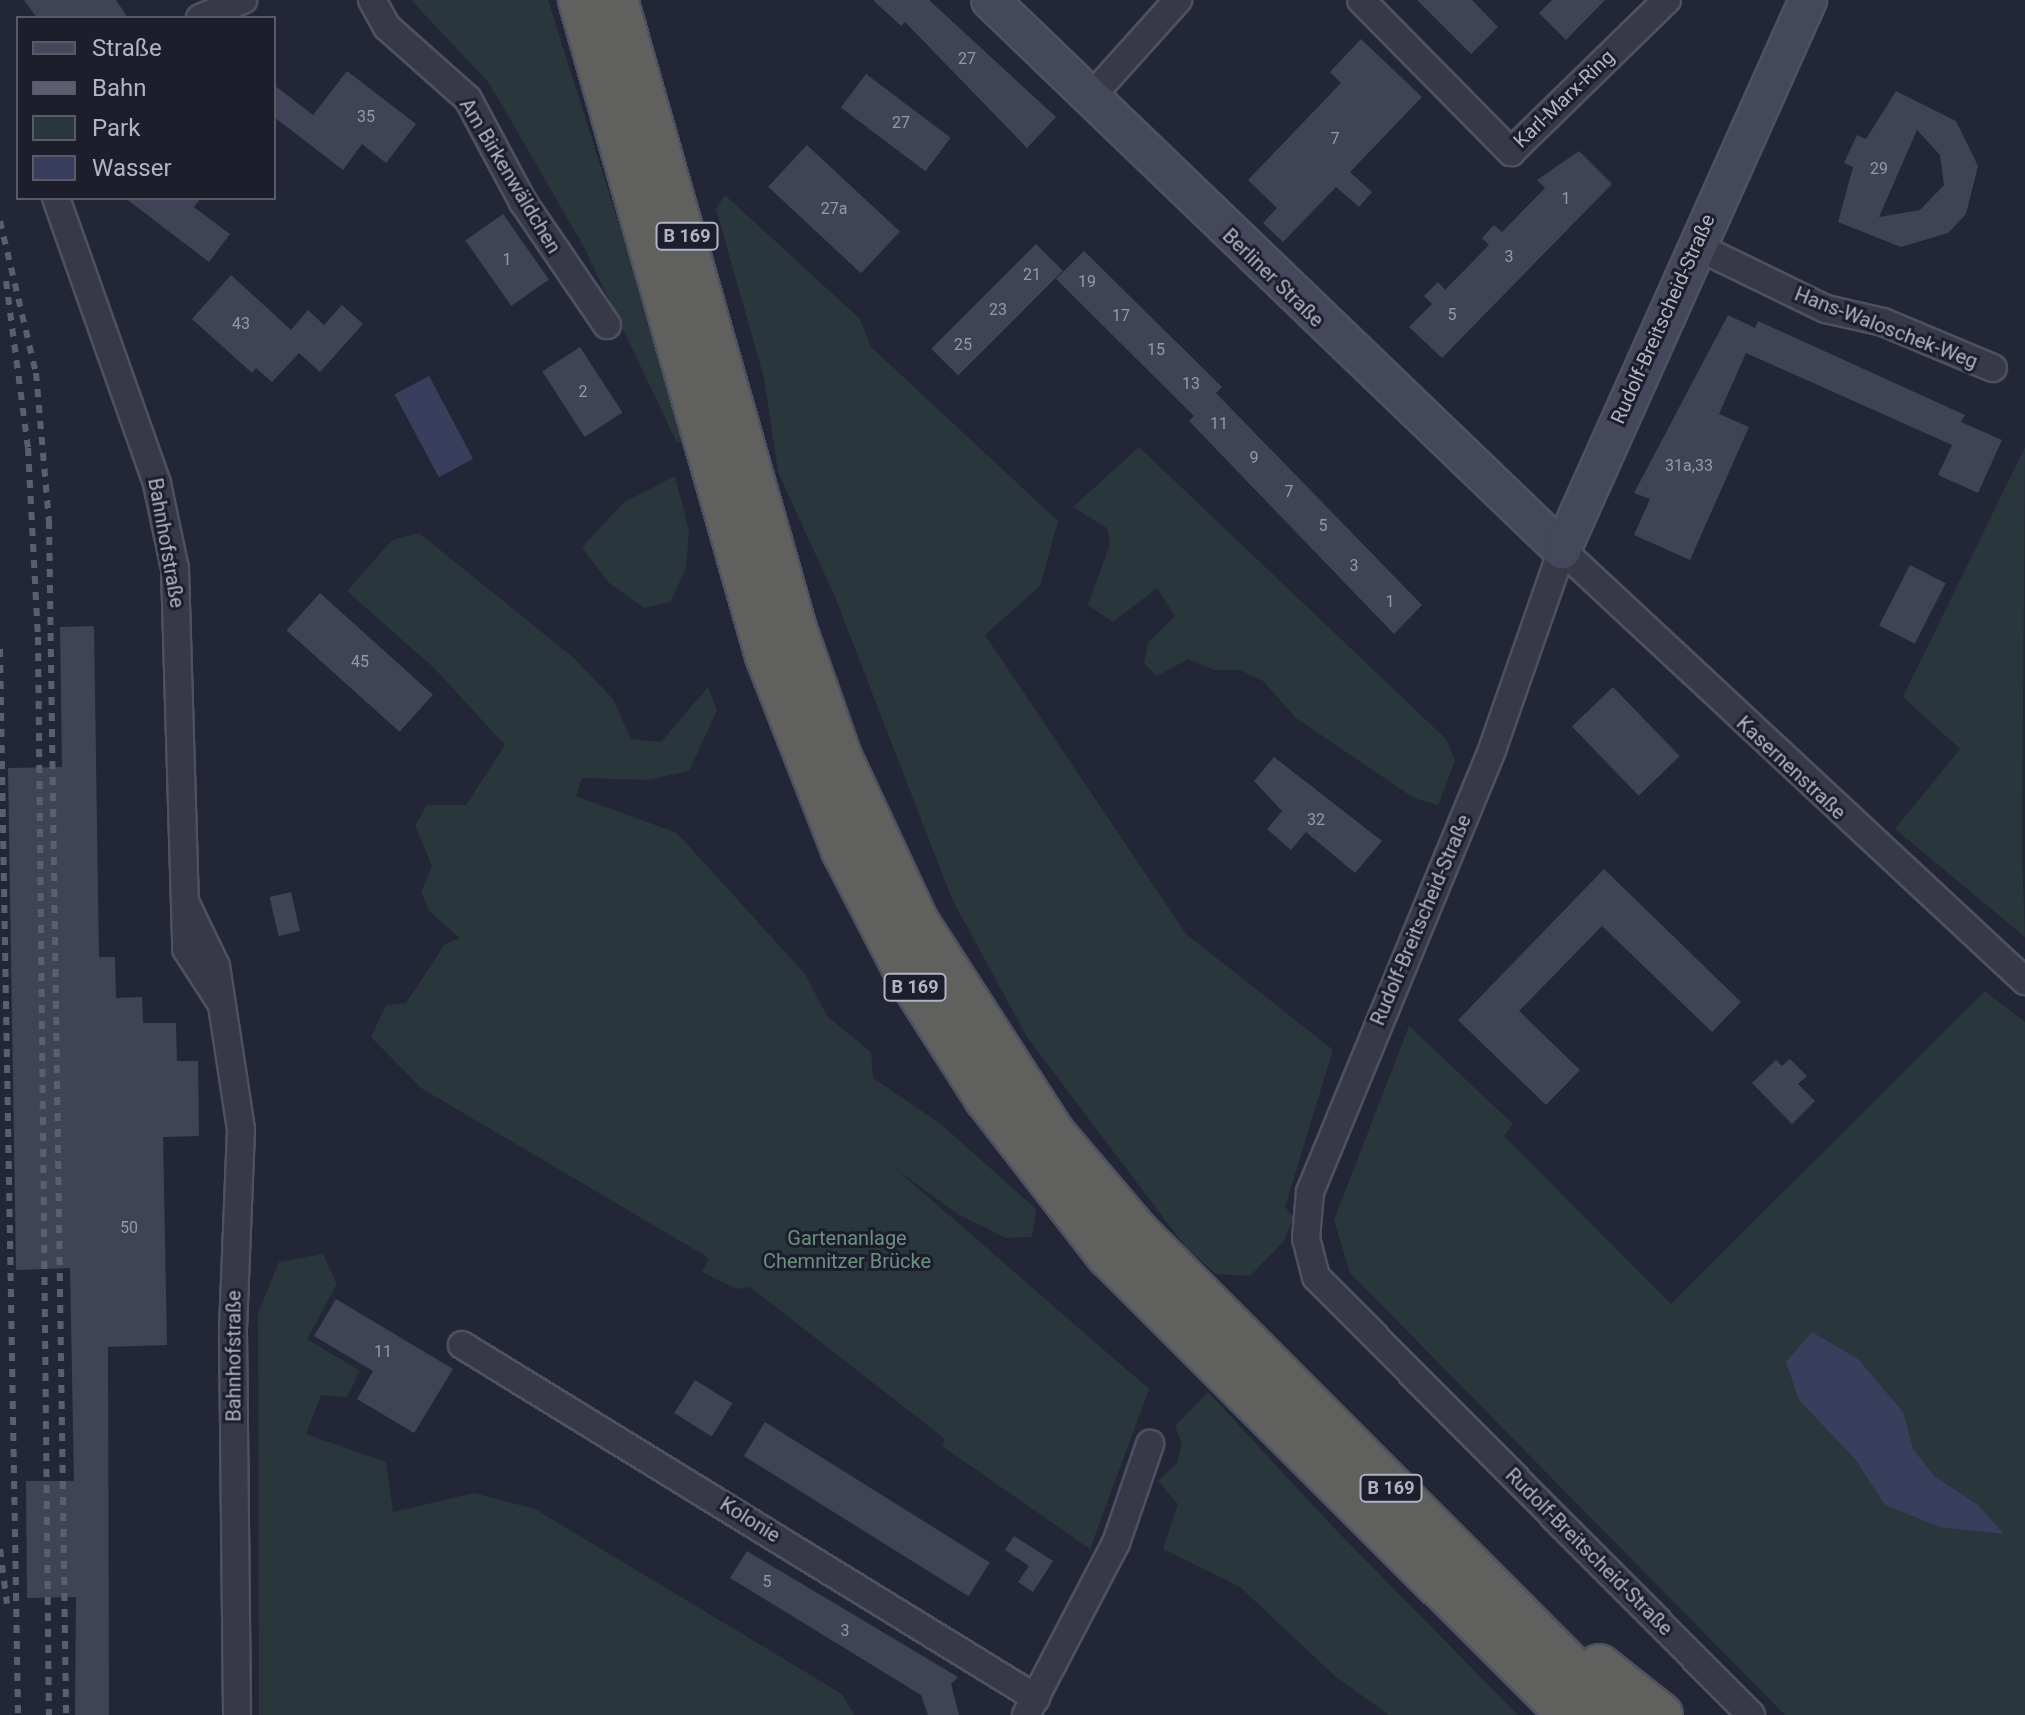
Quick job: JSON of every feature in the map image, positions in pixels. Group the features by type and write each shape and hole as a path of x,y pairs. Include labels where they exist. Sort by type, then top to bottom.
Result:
{"highway":[{"path":"561,0 615,54 634,0"},
{"name":"B 169","path":"580,0 615,54 795,629 840,757 917,922 1053,1133 1136,1231 1619,1715"},
{"name":"B 169","path":"616,0 615,54 772,670 843,850 915,989 986,1098 1108,1255 1569,1715"},
{"path":"1557,1654 1589,1658 1661,1715"}],"main road":[{"name":"Berliner Straße","path":"990,0 1562,550"},
{"name":"Rudolf-Breitscheid-Straße","path":"1562,550 1694,245 1808,0"}],"street":[{"path":"205,16 243,0"},
{"name":"Am Birkenwäldchen","path":"372,0 387,27 468,99 523,202 607,325"},
{"path":"1090,98 1178,0"},
{"name":"Karl-Marx-Ring","path":"1361,0 1511,152 1667,0"},
{"name":"Bahnhofstraße","path":"57,200 157,484 175,569 186,949 219,1000 241,1130 233,1331 237,1715"},
{"name":"Hans-Waloschek-Weg","path":"1694,245 1826,309 1883,322 1993,368"},
{"name":"Kasernenstraße","path":"1562,550 2025,981"},
{"name":"Rudolf-Breitscheid-Straße","path":"1562,550 1492,750 1310,1192 1306,1238 1316,1277 1751,1715"},
{"name":"Kolonie","path":"462,1345 1031,1706"},
{"path":"1031,1706 1116,1543 1150,1444"}],"green space":[{"path":"411,0 548,0 687,439 677,443 584,247 489,83"},
{"path":"725,195 860,319 871,347 1058,521 1040,586 985,635 1186,934 1333,1050 1285,1207 1294,1217 1284,1241 1250,1276 1216,1274 1187,1249 1027,1037 952,899 835,597 778,472 764,378 716,209"},
{"path":"1139,447 1446,739 1455,761 1438,805 1414,798 1296,718 1263,681 1240,670 1214,670 1188,659 1157,676 1144,663 1148,643 1175,616 1157,588 1113,622 1088,605 1110,544 1107,528 1073,507"},
{"path":"2025,447 2022,850 2025,937 1895,829 1960,749 1903,697"},
{"path":"675,476 689,531 686,568 670,602 644,608 608,582 582,547 623,503"},
{"name":"Gartenanlage Chemnitzer Brücke","path":"419,533 575,659 613,699 631,739 661,742 708,687 717,710 689,771 647,780 582,778 576,796 677,833 805,974 827,1016 871,1052 873,1078 942,1125 1036,1209 1032,1237 1006,1238 959,1215 897,1170 1149,1389 1090,1549 942,1446 945,1439 750,1287 737,1289 702,1272 709,1258 421,1088 371,1037 386,1005 406,1003 445,944 460,938 430,912 421,892 432,866 415,826 427,805 466,805 505,745 434,668 347,591 392,540"},
{"path":"1985,991 2025,1022 2025,1715 1785,1715 1350,1273 1334,1220 1409,1026 1513,1124 1504,1136 1671,1304"},
{"path":"323,1254 337,1284 307,1339 360,1371 347,1397 321,1395 306,1434 386,1462 393,1512 474,1493 535,1509 842,1694 854,1715 259,1715 258,1313 279,1262"},
{"path":"1208,1392 1335,1529 1518,1715 1389,1715 1336,1677 1240,1587 1163,1549 1178,1504 1158,1481 1177,1463 1182,1444 1175,1426"}],"water":[{"path":"429,376 473,459 439,477 395,394"},
{"path":"1812,1332 1858,1359 1903,1412 1913,1449 1934,1476 1978,1505 2004,1534 1940,1527 1885,1505 1855,1459 1799,1400 1786,1362"}],"building":[{"path":"24,0 116,0 127,16 36,16"},
{"path":"873,0 929,0 1056,117 1027,148 905,22 901,26"},
{"path":"1417,0 1472,0 1498,27 1471,54"},
{"path":"1552,0 1605,0 1566,40 1539,13"},
{"path":"1361,39 1422,97 1350,172 1372,192 1359,207 1336,187 1283,242 1263,223 1277,208 1248,180 1341,83 1330,72"},
{"path":"347,71 416,124 386,163 362,144 343,170 276,119 276,87 313,115"},
{"path":"866,74 951,138 925,171 841,108"},
{"path":"1896,91 1956,121 1978,166 1966,214 1948,233 1901,247 1838,222 1853,167 1844,163 1857,135 1866,139","holes":["1917,130 1940,155 1944,185 1920,210 1879,217"]},
{"path":"807,145 900,232 861,273 768,187"},
{"path":"1579,151 1612,184 1442,358 1409,327 1432,304 1424,296 1438,282 1445,290 1489,245 1482,238 1494,225 1502,232 1545,188 1537,180"},
{"path":"128,200 199,200 194,207 230,234 209,262"},
{"path":"503,214 549,280 511,306 465,240"},
{"path":"1036,244 1063,271 958,376 931,349"},
{"path":"1084,251 1222,387 1216,393 1422,605 1394,634 1189,421 1194,416 1056,279"},
{"path":"231,275 291,330 308,310 324,325 342,305 363,324 320,372 299,353 272,382 256,368 252,373 192,319"},
{"path":"1728,315 1755,328 1758,321 1965,415 1961,422 2002,440 1978,493 1938,475 1952,445 1746,353 1719,414 1749,427 1690,560 1634,535 1650,499 1634,493"},
{"path":"580,347 622,412 585,437 542,372"},
{"path":"1910,565 1946,583 1915,644 1879,626"},
{"path":"320,593 433,695 400,732 287,630"},
{"path":"94,626 99,957 115,957 116,998 142,997 143,1023 176,1023 177,1061 198,1061 199,1136 163,1137 167,1345 108,1347 109,1715 75,1715 76,1597 27,1598 26,1481 74,1481 70,1268 16,1270 8,768 62,767 60,627"},
{"path":"1613,687 1680,756 1639,796 1572,727"},
{"path":"1274,757 1382,841 1355,873 1306,832 1291,850 1267,829 1282,811 1254,781"},
{"path":"1604,869 1741,1002 1712,1032 1602,926 1519,1011 1580,1070 1546,1105 1458,1020"},
{"path":"291,892 300,931 279,936 270,897"},
{"path":"1790,1059 1807,1076 1798,1084 1815,1101 1792,1124 1752,1083 1776,1060 1782,1066"},
{"path":"336,1299 453,1369 414,1433 357,1399 373,1371 314,1336"},
{"path":"695,1380 732,1403 712,1436 674,1413"},
{"path":"765,1422 990,1562 969,1596 744,1456"},
{"path":"1014,1536 1053,1561 1033,1592 1018,1582 1029,1566 1005,1550"},
{"path":"747,1551 958,1677 951,1684 959,1715 928,1715 921,1695 730,1578"}],"railway":[{"path":"0,221 36,373 49,521 66,1715"},
{"path":"6,281 28,448 38,637 49,1715"},
{"path":"0,649 18,1715"},
{"path":"0,1549 7,1604"}]}
